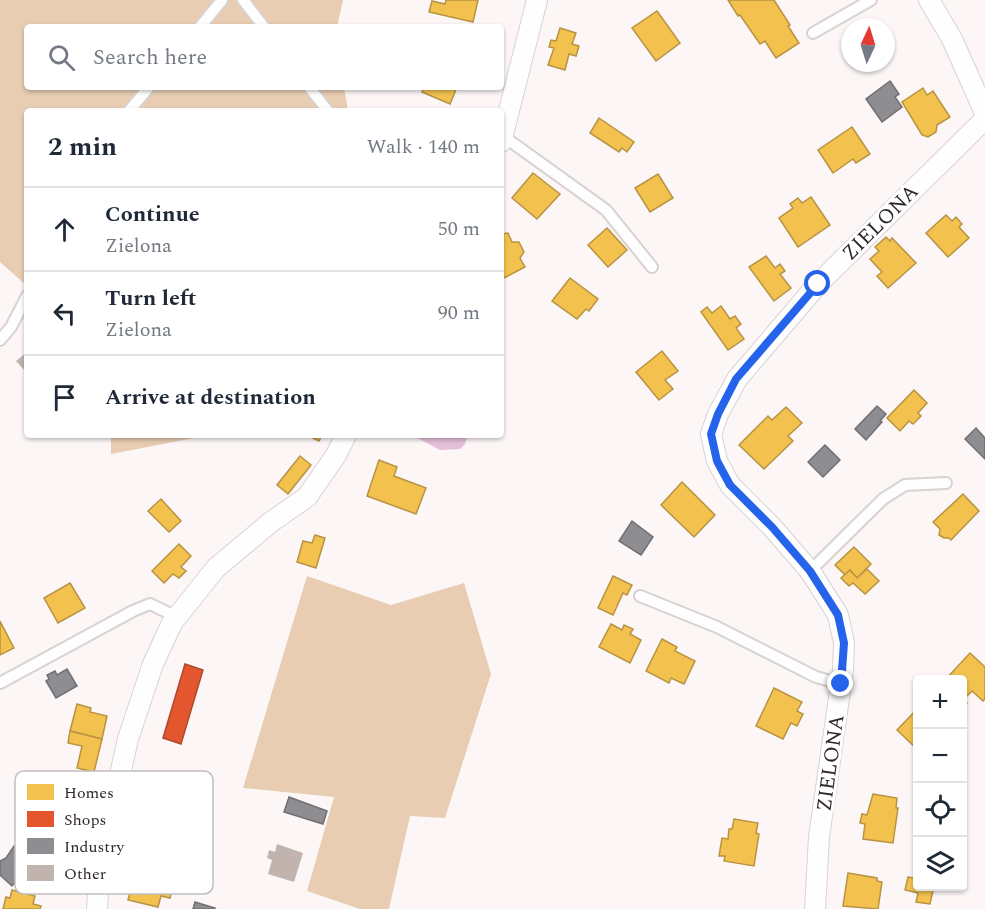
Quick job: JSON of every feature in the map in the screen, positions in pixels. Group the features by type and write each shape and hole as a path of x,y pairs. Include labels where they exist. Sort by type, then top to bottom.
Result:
{"street":[{"path":"504,131 537,0"},
{"path":"929,0 952,39 985,113"},
{"name":"ZIELONA","path":"814,909 819,837 841,684 844,643 838,615 810,571 772,527 730,485 717,461 711,434 718,414 736,379 818,284 985,119"},
{"path":"121,771 128,739 153,664 177,617 216,568 271,522 307,497 336,455 344,438"},
{"path":"97,909 98,894"}],"lane":[{"path":"202,24 222,0"},
{"path":"243,0 262,24"},
{"path":"813,33 872,0"},
{"path":"132,108 146,90"},
{"path":"311,90 326,108"},
{"path":"504,140 606,210 652,267"},
{"path":"0,340 11,327 24,302"},
{"path":"810,571 883,499 905,485 946,483"},
{"path":"640,596 717,627 816,677 841,684"},
{"path":"0,683 150,604 177,617"}],"shaded area":[{"path":"0,0 343,0 338,24 24,24 24,90 344,90 348,108 24,108 24,283 0,262"},
{"path":"111,438 194,438 111,454"},
{"path":"418,438 467,438 460,449 440,450"},
{"path":"307,576 391,605 464,583 491,674 445,818 410,816 389,909 360,909 307,891 334,797 243,788"}],"building: Homes":[{"path":"446,0 478,0 473,22 429,12 432,1 445,4"},
{"path":"728,0 774,0 799,43 776,58 765,41 760,44"},
{"path":"657,11 680,43 656,61 632,28"},
{"path":"560,28 576,33 572,44 579,46 576,56 569,54 565,70 548,65 554,48 549,47 551,40 556,41"},
{"path":"923,88 927,95 933,91 950,117 937,125 936,132 928,137 922,135 902,102"},
{"path":"423,90 456,90 450,104 422,92"},
{"path":"599,118 634,142 627,152 622,148 619,152 590,133"},
{"path":"852,127 870,154 856,163 853,159 833,173 818,150"},
{"path":"533,173 560,194 537,219 512,198"},
{"path":"658,174 673,198 650,212 635,188"},
{"path":"811,197 830,225 798,247 779,218 793,208 790,204 798,198 802,203"},
{"path":"946,215 952,221 956,217 962,224 959,227 969,238 948,257 926,233"},
{"path":"607,228 627,250 608,267 588,245"},
{"path":"508,233 512,242 519,242 524,252 520,258 525,267 504,278 504,234"},
{"path":"886,237 890,241 892,238 916,263 888,288 877,276 882,272 870,259 879,251 875,247"},
{"path":"766,256 775,268 780,264 785,271 780,274 791,288 774,301 749,267"},
{"path":"570,278 598,299 589,311 586,309 577,319 552,301"},
{"path":"721,306 730,319 735,316 741,324 736,328 744,339 728,350 701,312 707,307 712,313"},
{"path":"662,351 678,371 665,380 673,389 659,400 636,372"},
{"path":"914,390 927,403 918,413 921,416 913,424 909,421 900,431 887,418"},
{"path":"786,407 802,423 788,436 793,441 764,469 739,445 768,416 772,420"},
{"path":"300,456 311,465 288,494 277,485"},
{"path":"379,460 397,467 394,476 426,488 416,514 367,496"},
{"path":"682,482 715,515 694,537 661,505"},
{"path":"963,494 979,511 951,540 944,538 939,535 940,529 933,522"},
{"path":"161,499 181,521 169,532 148,511"},
{"path":"315,535 325,538 316,568 297,562 303,541 312,543"},
{"path":"179,544 191,556 181,567 186,571 179,578 173,574 164,583 152,571"},
{"path":"854,547 871,564 857,578 850,570 845,575 835,565"},
{"path":"867,569 879,581 865,594 853,583 849,586 841,578 850,570 857,578"},
{"path":"613,576 632,585 627,595 623,593 613,615 598,608"},
{"path":"70,583 85,608 58,623 44,598"},
{"path":"0,621 14,648 0,655"},
{"path":"611,624 622,630 624,625 633,629 630,634 641,640 630,663 599,647"},
{"path":"662,639 677,647 675,651 695,661 684,684 671,678 669,683 646,671"},
{"path":"970,653 985,667 985,699 983,701 972,691 967,696 967,675 950,675"},
{"path":"774,688 802,702 797,711 803,714 797,726 791,723 783,739 756,726"},
{"path":"77,704 91,708 90,712 107,716 102,739 70,731"},
{"path":"913,713 913,745 897,730"},
{"path":"70,731 102,739 94,771 77,768 82,746 68,743"},
{"path":"873,794 897,798 896,808 898,808 893,843 863,839 865,824 860,823 862,814 867,815"},
{"path":"734,819 758,823 756,833 759,834 754,866 724,861 725,856 719,856 722,838 728,839 729,829 732,829"},
{"path":"848,873 877,878 877,881 882,882 878,909 843,906"},
{"path":"908,877 913,878 913,891 933,891 930,904 916,902 918,893 905,890"},
{"path":"12,890 15,891 15,894 35,896 33,904 41,906 40,909 3,909 6,897 10,898"},
{"path":"130,894 171,894 170,898 161,896 158,907 128,900"}],"building: Shops":[{"path":"185,664 203,670 181,744 163,738"}],"building: Industry":[{"path":"890,81 899,94 895,97 902,107 882,122 866,99"},
{"path":"877,406 886,414 866,440 855,429"},
{"path":"976,428 985,438 985,459 965,439"},
{"path":"825,445 840,460 823,477 808,462"},
{"path":"632,521 653,537 641,555 619,541"},
{"path":"67,669 77,686 56,698 46,681 49,679 47,675 55,671 57,675"},
{"path":"289,797 327,811 323,824 284,812"},
{"path":"14,846 15,883 12,886 0,875 0,861 6,858"},
{"path":"195,902 215,908 193,909"}],"building: Other":[{"path":"24,354 24,370 16,361"},
{"path":"277,844 303,853 294,882 268,874 272,860 267,858 269,850 275,852"}],"route":[{"path":"818,284 736,379 718,414 711,434 717,461 730,485 772,527 810,571 838,615 844,643 841,684"}]}
